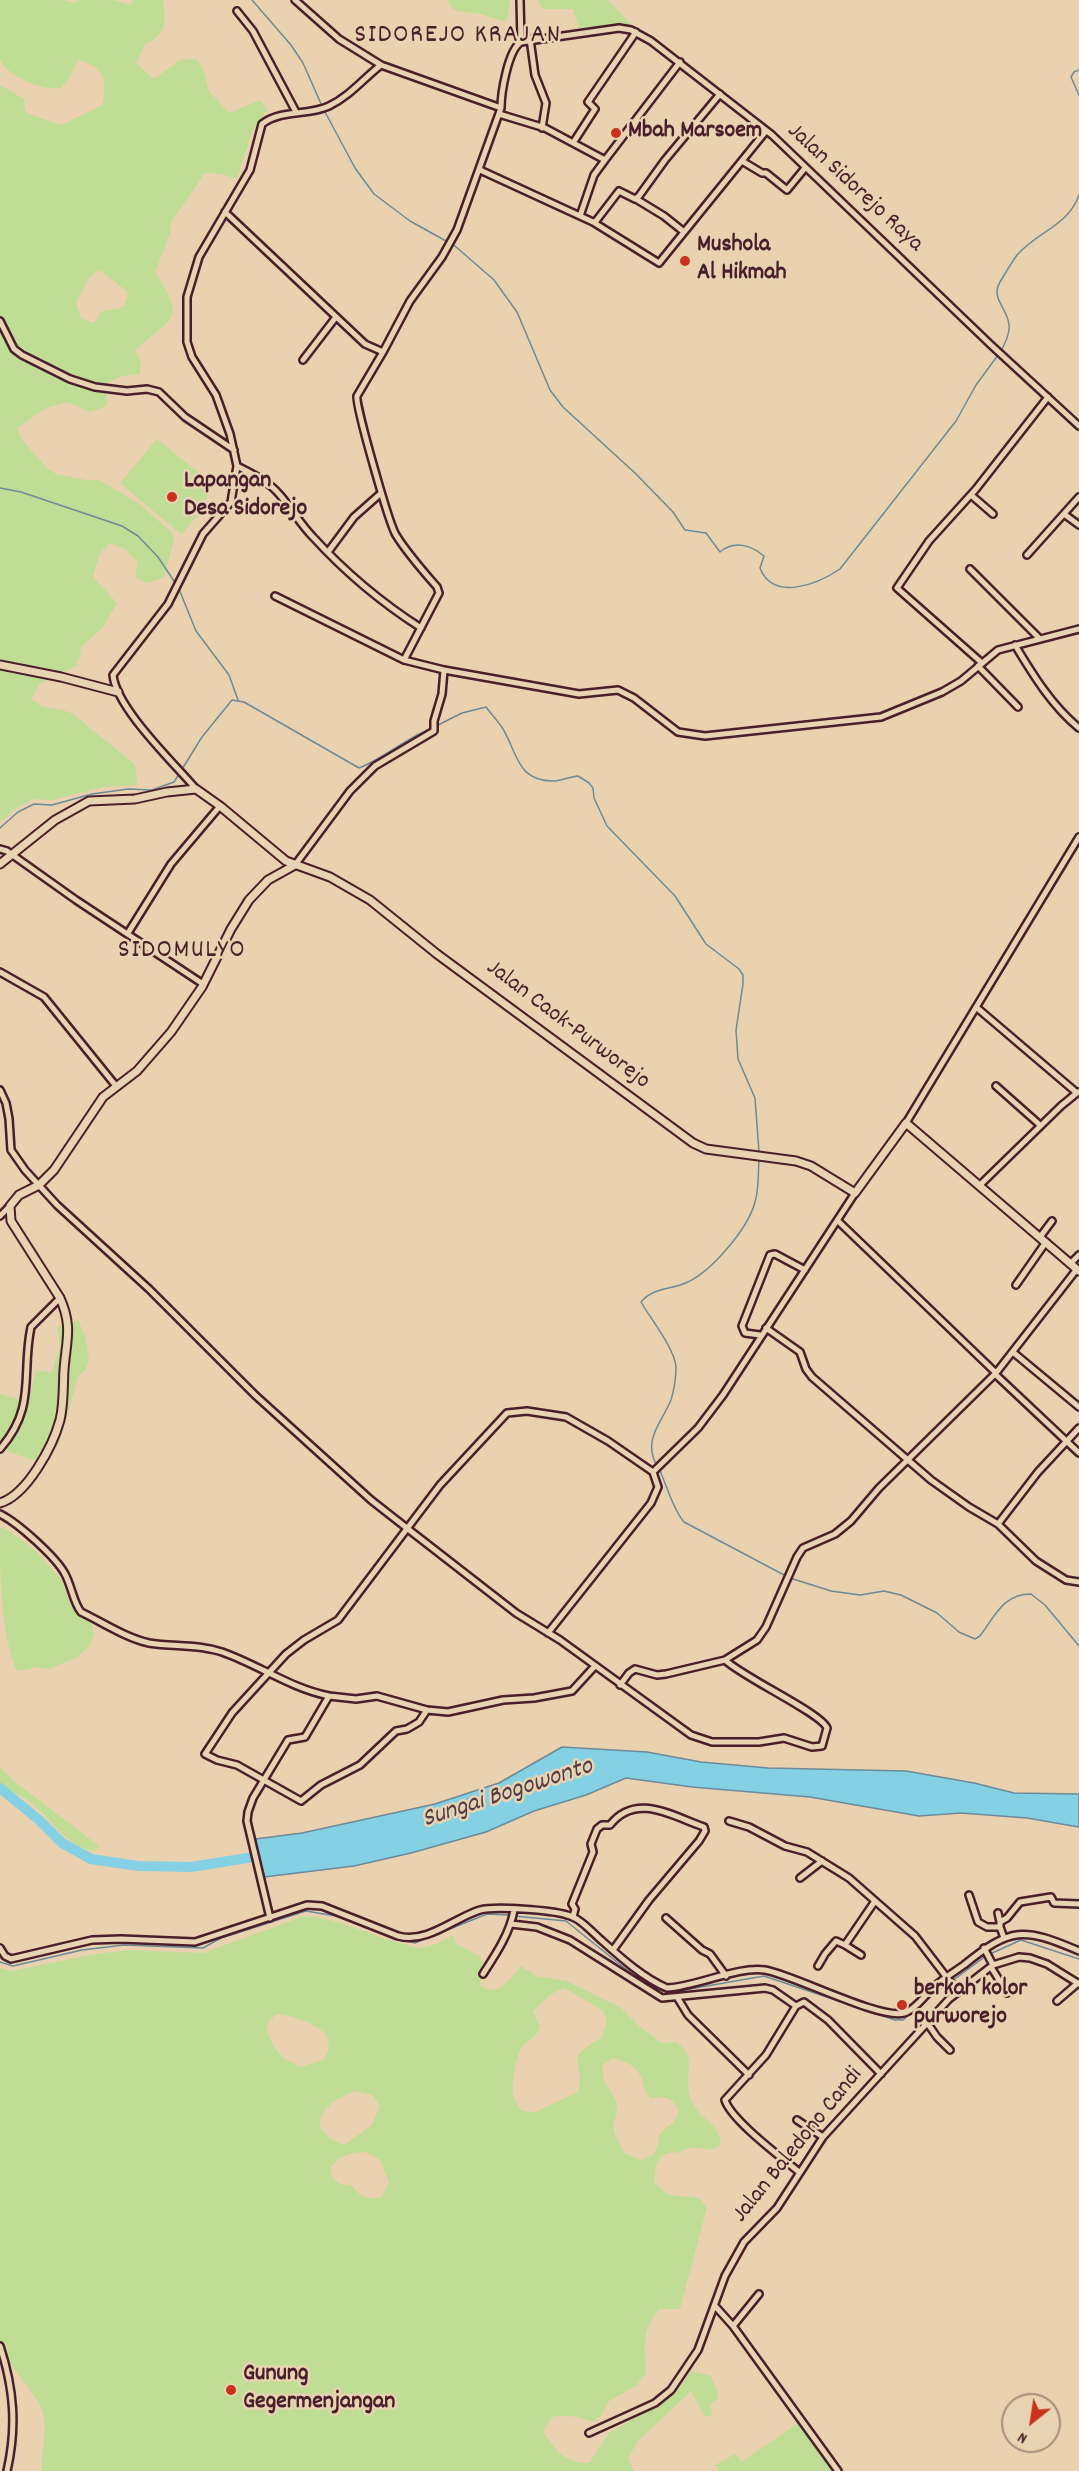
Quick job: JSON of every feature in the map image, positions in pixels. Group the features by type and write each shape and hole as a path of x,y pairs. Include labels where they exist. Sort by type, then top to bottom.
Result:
{"street":[{"path":"295,0 339,39 381,65 542,128 605,160"},
{"path":"404,660 437,600 438,590 396,536 380,494 364,424 356,401 410,301 442,257 457,230 480,170 514,47 520,42 520,0"},
{"path":"237,11 253,31 296,112"},
{"name":"Jalan Sidorejo Raya","path":"520,42 619,28 636,32 680,62 766,131 1048,397"},
{"path":"573,143 595,109 588,102 636,32"},
{"path":"530,39 535,75 546,103 542,128"},
{"path":"580,216 594,175 680,62"},
{"path":"0,864 55,820 88,801 135,799 196,789 176,768 123,702 113,679 114,672 150,630 175,591 203,534 231,502 237,466 234,450 216,395 192,357 186,334 188,297 197,262 250,170 262,124 285,113 328,107 357,87 381,65"},
{"path":"636,199 720,94"},
{"path":"480,170 593,222 659,263 766,131"},
{"path":"742,161 766,173 787,190 805,168"},
{"path":"593,222 599,219 619,190 684,232"},
{"path":"225,212 365,344 383,352"},
{"path":"303,360 336,317"},
{"path":"0,321 14,349 21,356 70,379 95,387 159,392 185,417 234,450"},
{"path":"1018,707 980,665 897,588 929,540 971,495 1048,397 1079,426"},
{"path":"237,466 262,480 278,493 312,537 392,610 421,628"},
{"path":"328,552 354,517 380,494"},
{"path":"971,495 993,514"},
{"path":"1027,555 1079,497"},
{"path":"1064,514 1079,525"},
{"path":"970,569 1040,639"},
{"path":"275,597 404,660 444,670 579,694 618,690 634,698 678,732 705,736 881,717 942,692 962,681 998,650 1079,629"},
{"path":"1015,645 1034,676 1066,718 1079,728"},
{"path":"0,665 61,677 118,692"},
{"path":"0,1216 19,1195 39,1185 67,1152 94,1108 116,1086 137,1071 171,1032 203,984 231,929 249,900 268,880 295,865 350,791 375,766 434,731 434,721 441,704 444,670"},
{"name":"Jalan Caok-Purworejo","path":"196,789 286,861 330,877 370,900 437,954 693,1143 706,1149 811,1166 855,1193"},
{"path":"128,933 164,874 220,806"},
{"path":"655,1471 698,1428 723,1395 760,1335 855,1193 906,1123 1079,837"},
{"path":"0,849 203,984"},
{"path":"0,972 44,997 116,1086"},
{"path":"976,1007 1078,1092 1040,1125 980,1185"},
{"path":"996,1086 1040,1125"},
{"path":"0,1090 13,1155 39,1185 78,1225 149,1289 255,1395 371,1500 516,1613 548,1633 680,1728 703,1740 742,1743 784,1738 812,1747 822,1746 827,1728 825,1723 806,1709 753,1680 725,1660"},
{"path":"620,1685 629,1672 635,1669 660,1675 725,1660 757,1640 763,1634 803,1548 845,1527 879,1488 996,1374 1078,1270 906,1123"},
{"path":"0,1503 16,1495 28,1481 60,1420 69,1327 60,1298 11,1221 8,1208"},
{"path":"838,1221 1079,1453"},
{"path":"1016,1285 1052,1221"},
{"path":"760,1335 745,1333 742,1326 770,1255 775,1254 805,1270"},
{"path":"1070,1263 1079,1255"},
{"path":"0,1449 10,1435 26,1396 31,1327 60,1298"},
{"path":"765,1328 800,1352 808,1373 819,1384 924,1474 953,1496 998,1524 1036,1561 1062,1578 1079,1582"},
{"path":"1014,1353 1079,1407"},
{"path":"427,1710 419,1722 407,1730 396,1731 360,1765 321,1785 304,1800 299,1801 237,1765 217,1760 205,1753 232,1713 295,1646 338,1620 459,1463 501,1418 517,1411 566,1416 655,1471 658,1486 655,1498 548,1633"},
{"path":"998,1524 1038,1472 1079,1428"},
{"path":"0,1514 25,1531 60,1566 81,1612 139,1640 219,1651 302,1689 329,1696 356,1699 377,1696 427,1710 448,1712 495,1701 534,1698 572,1691 581,1684 594,1667"},
{"path":"270,1917 247,1821 250,1805 289,1738 305,1737 329,1696"},
{"path":"573,1917 575,1914 572,1904 575,1893 592,1855 591,1844 597,1829 602,1825 610,1825 618,1815 630,1808 642,1807 704,1827 705,1831 699,1841 649,1900 613,1950"},
{"path":"729,1821 749,1827 785,1845 807,1852 849,1878 915,1936 958,1992"},
{"path":"800,1878 822,1861"},
{"path":"969,1894 978,1922 987,1927 1000,1925 1020,1902 1051,1897 1054,1903 1079,1904"},
{"path":"845,1945 875,1901"},
{"path":"0,1948 4,1956 11,1959 92,1940 195,1942 302,1906 322,1906 408,1938 439,1930 482,1910 514,1911 573,1917 613,1950 667,1988 764,1970 856,2002 899,2013 910,2009 947,1976 984,1949 1004,1938 1021,1934 1035,1935 1049,1938 1079,1951"},
{"path":"483,1974 512,1922 514,1911"},
{"path":"998,1913 1004,1938"},
{"path":"666,1918 702,1950 710,1954 726,1976"},
{"path":"512,1922 550,1931 603,1959 657,1995 668,1998 765,1988 773,1990 796,2006"},
{"path":"819,1966 825,1953 836,1941 861,1955"},
{"path":"984,1949 1007,1993"},
{"name":"Jalan Baledono Candi","path":"589,2433 655,2403 671,2390 698,2350 725,2276 744,2242 777,2208 823,2137 925,2024 958,1992 992,1964 1015,1958 1030,1958 1060,1970 1078,1981"},
{"path":"1057,2001 1078,1981"},
{"path":"677,1997 688,2015 749,2075"},
{"path":"799,2172 742,2122 725,2103 725,2098 766,2055 796,2006 804,2002 828,2020 881,2074"},
{"path":"925,2024 950,2050"},
{"path":"797,2120 823,2137"},
{"path":"734,2326 759,2294"},
{"path":"715,2306 734,2326 838,2471"},
{"path":"0,2346 7,2370 14,2424 14,2437 7,2471"}],"green space":[{"path":"0,0 64,0 74,3 78,0 113,0 130,5 133,0 163,0 165,14 161,32 145,44 136,63 154,79 180,60 196,59 203,68 209,91 229,113 260,100 267,110 253,129 237,179 221,174 205,173 171,222 170,234 155,272 171,300 173,309 166,323 135,350 141,363 140,374 122,376 105,384 107,406 90,412 68,402 46,408 17,428 22,440 46,467 56,474 99,480 141,505 172,533 174,539 164,577 152,582 142,581 135,576 138,563 125,549 110,543 100,553 93,577 117,603 103,627 81,647 76,666 40,684 31,699 43,707 73,714 133,763 136,768 137,785 103,787 52,800 33,799 15,809 0,822 0,85 24,99 25,110 29,114 61,125 102,105 104,82 94,66 78,60 69,79 61,88 45,87 19,78 0,60","holes":["99,270 127,291 127,299 122,307 100,312 93,323 81,318 76,302 90,276"]},
{"path":"447,0 510,0 507,20 502,21 481,14 457,11"},
{"path":"538,0 608,0 633,27 579,28 573,9 542,9"},
{"name":"Lapangan Desa Sidorejo","path":"157,439 214,485 201,510 182,535 120,483"},
{"path":"78,1320 85,1336 89,1359 86,1369 78,1377 60,1441 47,1462 0,1449 0,1394 28,1402 36,1371 52,1372 60,1347 57,1327"},
{"path":"0,1527 8,1530 36,1551 62,1581 69,1602 80,1618 91,1620 94,1634 90,1645 77,1657 49,1669 37,1667 16,1670 4,1618"},
{"path":"0,1767 10,1778 100,1847 93,1851 67,1838 32,1803 0,1784"},
{"path":"304,1916 341,1923 418,1948 440,1942 453,1935 456,1944 479,1956 483,1962 480,1985 486,1989 498,1989 503,1986 521,1966 536,1976 566,1981 620,2007 639,2026 662,2043 676,2042 683,2048 689,2060 688,2089 693,2105 715,2128 721,2143 714,2149 689,2148 680,2152 668,2153 659,2160 656,2167 655,2184 669,2195 699,2198 707,2207 680,2309 660,2309 649,2324 645,2339 646,2373 636,2386 609,2401 602,2414 593,2422 573,2417 552,2417 543,2431 552,2444 567,2458 589,2463 609,2433 661,2402 678,2389 691,2371 711,2376 718,2393 717,2399 710,2404 712,2415 706,2417 704,2415 691,2391 638,2441 628,2458 634,2471 41,2471 45,2432 43,2412 11,2364 0,2365 0,1968 11,1971 95,1954 130,1950 203,1953","holes":["565,1988 603,2011 607,2021 601,2038 588,2046 578,2057 580,2081 578,2092 535,2112 522,2111 514,2097 514,2070 522,2047 535,2036 540,2026 533,2012 555,1992","276,2014 297,2018 315,2026 327,2035 329,2048 324,2059 301,2067 277,2051 266,2026","612,2058 631,2065 639,2073 645,2092 651,2098 668,2098 679,2110 674,2122 659,2135 654,2154 642,2160 625,2154 616,2138 613,2126 617,2112 616,2101 604,2081 602,2066","355,2091 372,2095 380,2106 372,2125 344,2145 331,2139 320,2124 321,2116 334,2102","366,2152 380,2160 389,2182 382,2197 365,2197 351,2185 340,2184 332,2177 330,2168 342,2157"]},
{"path":"800,2422 833,2471 719,2471 715,2465 735,2454 741,2462"}],"water":[{"path":"562,1747 647,1752 701,1762 768,1768 906,1771 974,1783 1014,1793 1079,1794 1079,1827 1027,1818 961,1813 919,1816 810,1797 692,1787 626,1778 586,1795 534,1811 486,1832 411,1853 354,1866 264,1877 255,1839 302,1833 435,1804 499,1783"}],"waterway":[{"path":"252,0 291,45 303,63 322,106"},
{"path":"1079,70 1071,77 1079,95"},
{"path":"324,110 355,168 374,194 410,221 455,246 494,280 517,312 550,390 563,407 636,474 673,512 685,530 706,533 720,552 737,545 759,552 764,556 760,568 766,578 775,585 797,587 820,580 840,569 956,421 976,385 998,355"},
{"path":"1001,351 1009,328 1008,319 998,298 997,288 1017,255 1068,214 1079,195"},
{"path":"0,488 21,492 122,526 138,536 158,557 176,584"},
{"path":"179,589 196,631 229,675 238,700"},
{"path":"0,828 18,812 34,804 52,805 92,794 128,789 152,790 174,782 202,737 232,700 244,702 359,768 432,728"},
{"path":"436,726 462,713 486,707 503,729 520,765 526,772 542,780 555,781 578,776 589,783 607,826 675,896 706,944 739,969 743,975 743,984 736,1030 738,1059 755,1098 759,1152"},
{"path":"656,1464 652,1447 653,1439 671,1400 676,1367 667,1343 641,1302 650,1294 693,1279 726,1250 751,1213 758,1187 759,1160"},
{"path":"659,1469 673,1503 684,1522 786,1576"},
{"path":"790,1578 831,1591 860,1595 884,1591 901,1595 937,1613 959,1632 975,1639 980,1636 995,1614 1007,1602 1021,1595 1031,1594 1045,1605 1079,1646"},
{"name":"Sungai Bogowonto","path":"0,1788 39,1820 62,1843 91,1859 138,1866 191,1867 273,1854"},
{"path":"0,1962 13,1966 82,1950 124,1945 203,1948 221,1938 306,1911 336,1916 385,1934"},
{"path":"392,1937 415,1943 487,1914 509,1915"},
{"path":"514,1916 566,1921 643,1983"},
{"path":"990,1954 1021,1940 1079,1959"},
{"path":"922,2003 986,1956"},
{"path":"647,1986 661,1991 684,1990 764,1976 895,2020 903,2020 912,2012"}],"place":[{"name":"Mbah Marsoem","path":"616,133"},
{"name":"Mushola Al Hikmah","path":"685,261"},
{"name":"Lapangan Desa Sidorejo","path":"172,497"},
{"name":"berkah kolor purworejo","path":"902,2005"},
{"name":"Gunung Gegermenjangan","path":"231,2390"}],"district":[{"name":"SIDOREJO KRAJAN","path":"458,37"},
{"name":"SIDOMULYO","path":"182,952"}]}
